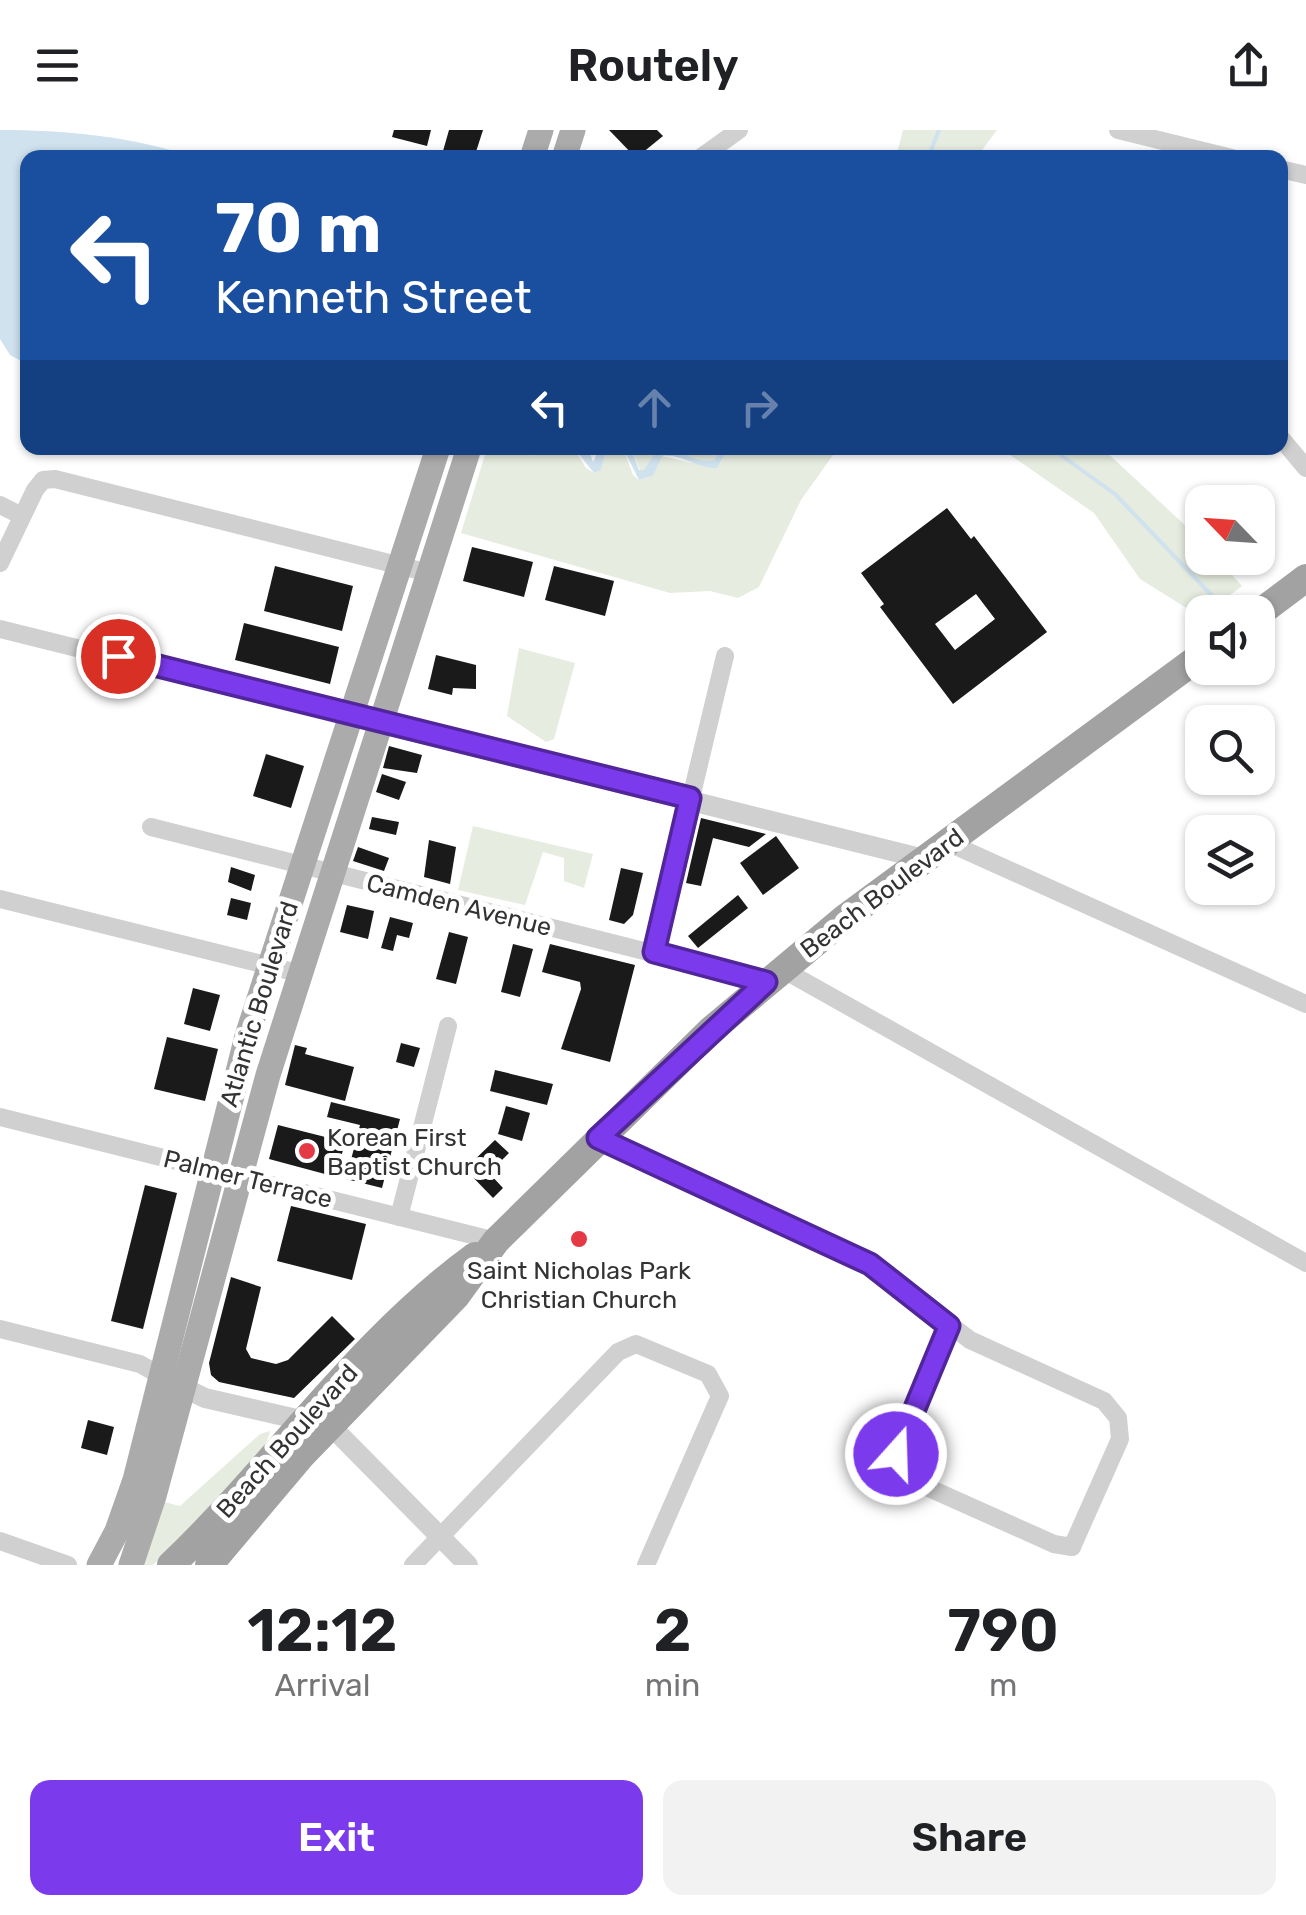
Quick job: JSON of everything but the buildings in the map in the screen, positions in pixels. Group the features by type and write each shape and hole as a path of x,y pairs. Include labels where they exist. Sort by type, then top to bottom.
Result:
{"highway":[{"path":"1275,601 1306,578"},
{"name":"Beach Boulevard","path":"210,1565 330,1426 456,1296 496,1241 598,1138 774,975 924,859 1185,668"},
{"name":"Beach Boulevard","path":"171,1565 230,1504 301,1420 440,1281 496,1241"}],"main road":[{"name":"Atlantic Boulevard","path":"132,1565 172,1381 211,1170 269,966 436,455"},
{"name":"Atlantic Boulevard","path":"98,1565 128,1507 240,1177 298,973 467,455"}],"street":[{"path":"711,150 739,130"},
{"path":"1118,130 1202,150"},
{"path":"1288,447 1306,468"},
{"path":"0,563 43,480 429,572"},
{"path":"0,505 22,516"},
{"path":"0,629 924,859"},
{"path":"654,952 725,656"},
{"name":"Camden Avenue","path":"151,827 654,952 774,975 1306,1263"},
{"path":"949,842 1306,1004"},
{"path":"0,899 298,973"},
{"path":"399,1217 448,1026"},
{"name":"Palmer Terrace","path":"0,1117 496,1241"},
{"path":"598,1138 870,1264 949,1326 1114,1409 1120,1439 1074,1556 911,1480 897,1464 897,1442 949,1326"},
{"path":"0,1329 140,1364 205,1398 301,1420"},
{"path":"413,1565 626,1346 645,1346 708,1374 720,1396 646,1565"},
{"path":"330,1426 468,1565"},
{"path":"0,1541 68,1565"}],"shaded area":[{"path":"903,130 997,130 982,150 898,150"},
{"path":"485,455 578,455 594,473 601,470 605,455 626,455 639,480 653,476 661,456 717,468 725,455 833,455 801,500 759,587 738,598 710,591 670,593 461,533"},
{"path":"634,455 654,455 645,470 640,470"},
{"path":"681,455 717,455 714,460"},
{"path":"1010,455 1110,455 1185,525 1185,575 1232,575 1242,586 1230,595 1185,595 1185,607 1140,579 1094,513"},
{"path":"519,648 575,663 554,739 546,742 507,716"},
{"path":"473,826 593,854 584,888 564,881 564,858 543,852 525,905 458,890"},
{"path":"270,1431 254,1461 219,1500 153,1565 141,1565 164,1502 180,1506 260,1434"}],"water":[{"path":"0,130 98,136 167,150 20,150 20,360 10,355 0,339"},
{"path":"580,455 590,455 593,462 596,455 605,455 601,470 594,473"},
{"path":"626,455 634,455 639,470 644,470 654,455 686,455 706,461 725,455 717,468 662,456 653,476 639,480"}],"waterway":[{"path":"931,150 939,130"},
{"path":"1061,455 1115,494 1211,595"}],"place":[{"name":"Korean First Baptist Church","path":"307,1151"},
{"name":"Saint Nicholas Park Christian Church","path":"579,1239"}],"route":[{"path":"118,656 690,798 654,952 766,982 598,1138 870,1264 949,1326 897,1442 896,1454"}]}
